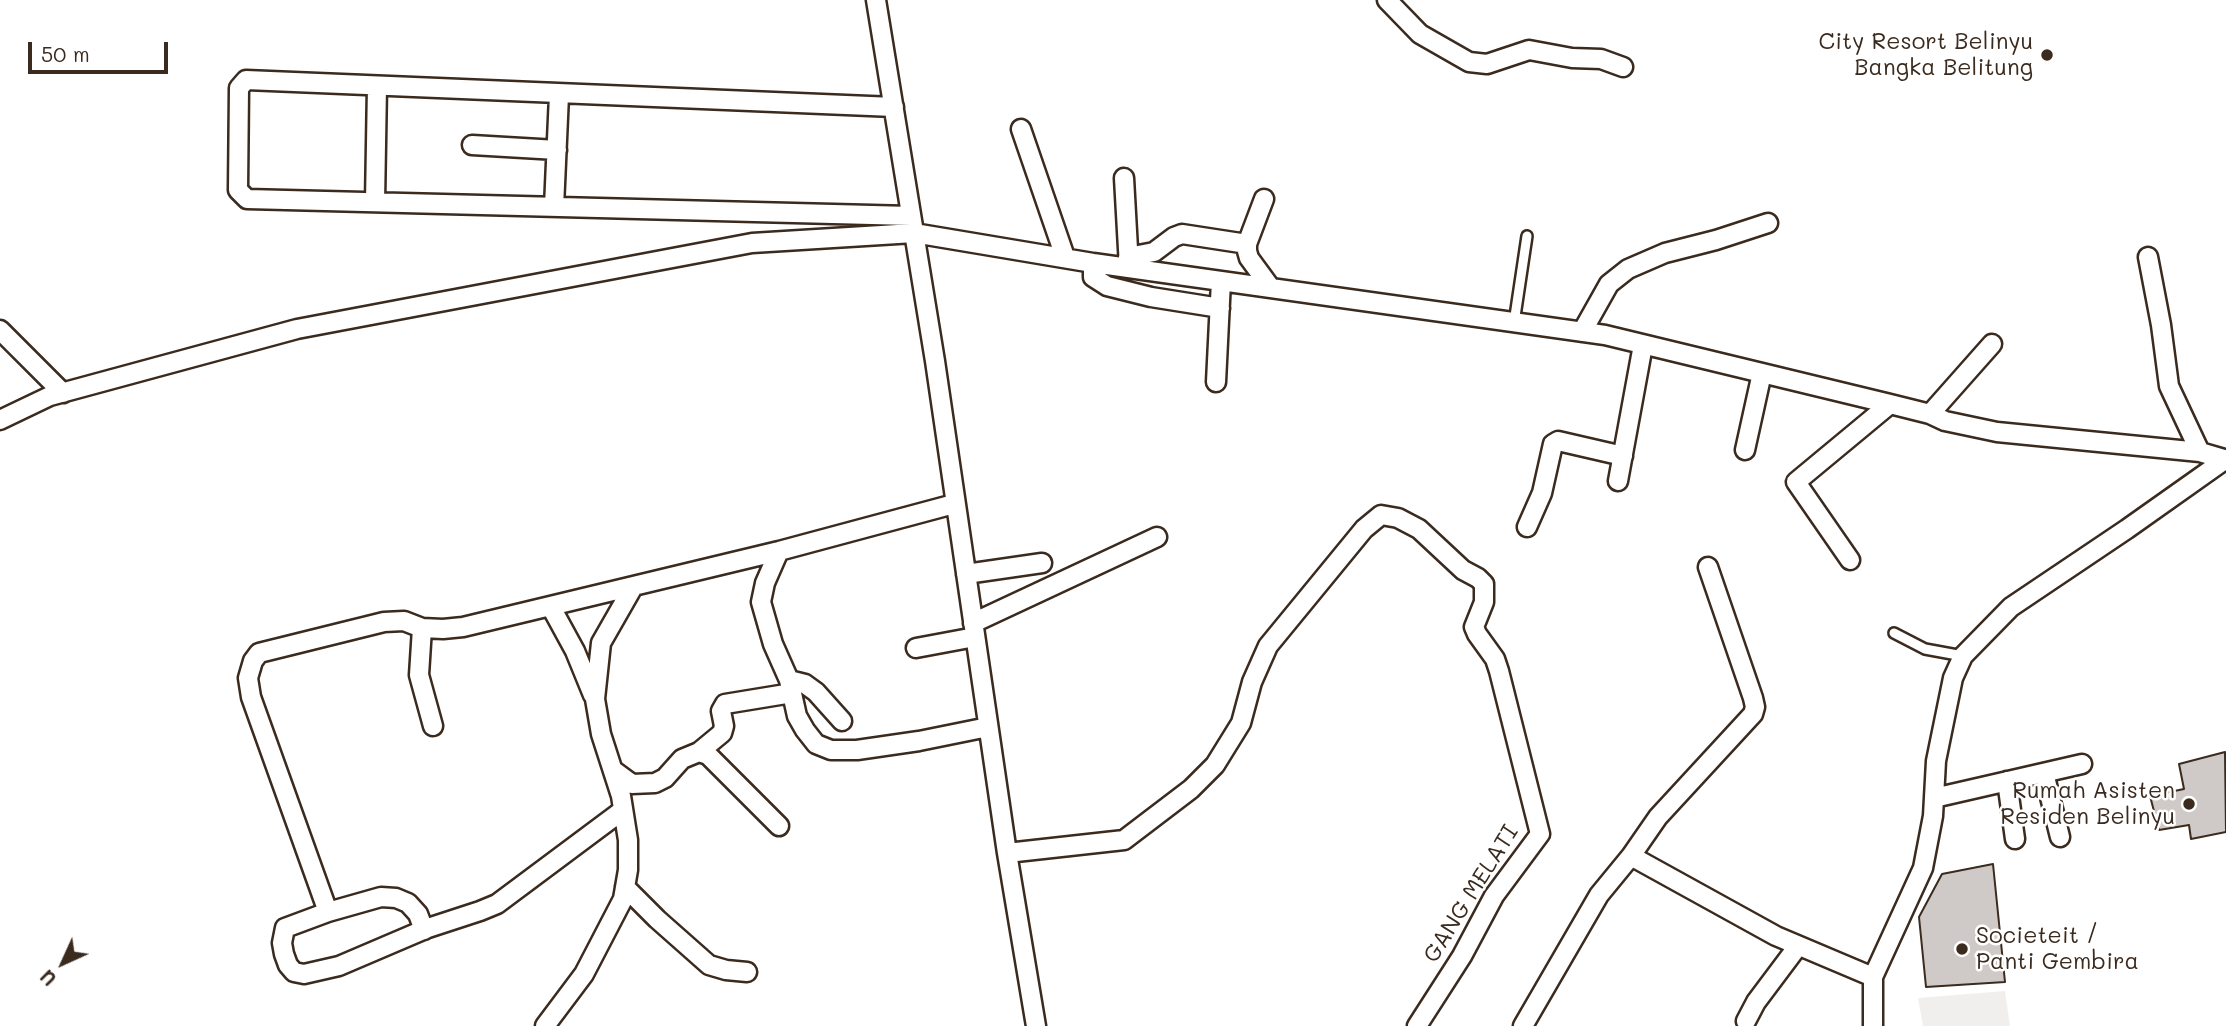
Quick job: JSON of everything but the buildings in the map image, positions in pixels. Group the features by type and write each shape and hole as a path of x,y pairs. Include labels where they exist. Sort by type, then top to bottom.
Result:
{"street":[{"path":"876,0 935,361 1007,853 1036,1026"},
{"path":"1387,0 1420,34 1469,62 1486,64 1529,50 1572,58 1601,59 1623,67"},
{"path":"894,107 246,80 239,88 238,190 247,199 554,207 912,225 1093,263 1128,262 1221,281 1605,335 1997,432 2200,452 2225,459"},
{"path":"375,202 377,86"},
{"path":"554,207 559,95"},
{"path":"1021,129 1065,257"},
{"path":"472,145 557,150"},
{"path":"1124,178 1128,262"},
{"path":"1264,199 1247,244 1249,258 1271,288"},
{"path":"1582,332 1609,284 1628,269 1665,253 1768,223"},
{"path":"0,420 62,393 297,329 752,243 912,225"},
{"path":"1128,262 1154,252 1182,234 1247,244"},
{"path":"2148,257 2169,386 2200,452"},
{"path":"1093,263 1093,277 1107,286 1151,297 1220,308"},
{"path":"1216,382 1221,281"},
{"path":"0,330 62,393"},
{"path":"1937,418 1992,344"},
{"path":"1618,481 1643,345"},
{"path":"1745,450 1762,373"},
{"path":"1850,560 1796,482 1890,404"},
{"path":"1527,527 1542,493 1553,444 1558,441 1570,442 1623,456"},
{"path":"1873,1026 1873,977 1923,868 1933,817 1936,761 1953,678 1963,656 2011,607 2225,459"},
{"path":"328,912 251,697 248,678 259,653 384,621 404,621 422,628 463,627 779,551 954,504"},
{"name":"GANG MELATI","path":"1007,853 1124,840 1191,789 1214,765 1241,723 1252,682 1268,646 1364,529 1381,515 1398,518 1419,529 1463,570 1484,584 1485,602 1474,627 1492,655 1540,834 1494,896 1462,956 1417,1026"},
{"path":"916,648 974,630 1157,537"},
{"path":"779,551 765,583 761,602 773,644 790,686 797,716 816,744 831,750 885,747 988,727"},
{"path":"966,573 1042,564"},
{"path":"1523,1026 1599,895 1658,817 1753,715 1753,698 1708,567"},
{"path":"594,699 601,643 633,587"},
{"path":"545,1026 584,974 623,899 628,870 628,840 623,810 594,699 575,651 551,607"},
{"path":"422,628 419,675 433,726"},
{"path":"613,770 632,784 655,783 664,778 682,759 699,752 722,733 724,726 720,711 725,704 790,686 805,684 816,692 842,721"},
{"path":"699,752 708,755 779,826"},
{"path":"1934,798 2082,764"},
{"path":"2044,773 2060,837"},
{"path":"2007,781 2015,839"},
{"path":"424,930 414,907 396,898 381,897 285,928 282,943 288,965 294,972 304,974 338,966 424,930 497,904 623,810"},
{"path":"1631,856 1776,936 1873,977"},
{"path":"625,887 709,964 726,971 747,972"},
{"path":"1746,1021 1756,1002 1798,946"}],"lane":[{"path":"1514,323 1527,236"},
{"path":"1894,633 1924,649 1963,656"}],"shaded area":[{"path":"2005,991 2010,1026 1923,1026 1918,998"}],"place":[{"name":"City Resort Belinyu Bangka Belitung","path":"2047,55"},
{"name":"Rumah Asisten Residen Belinyu","path":"2189,804"},
{"name":"Societeit / Panti Gembira","path":"1962,949"}]}
